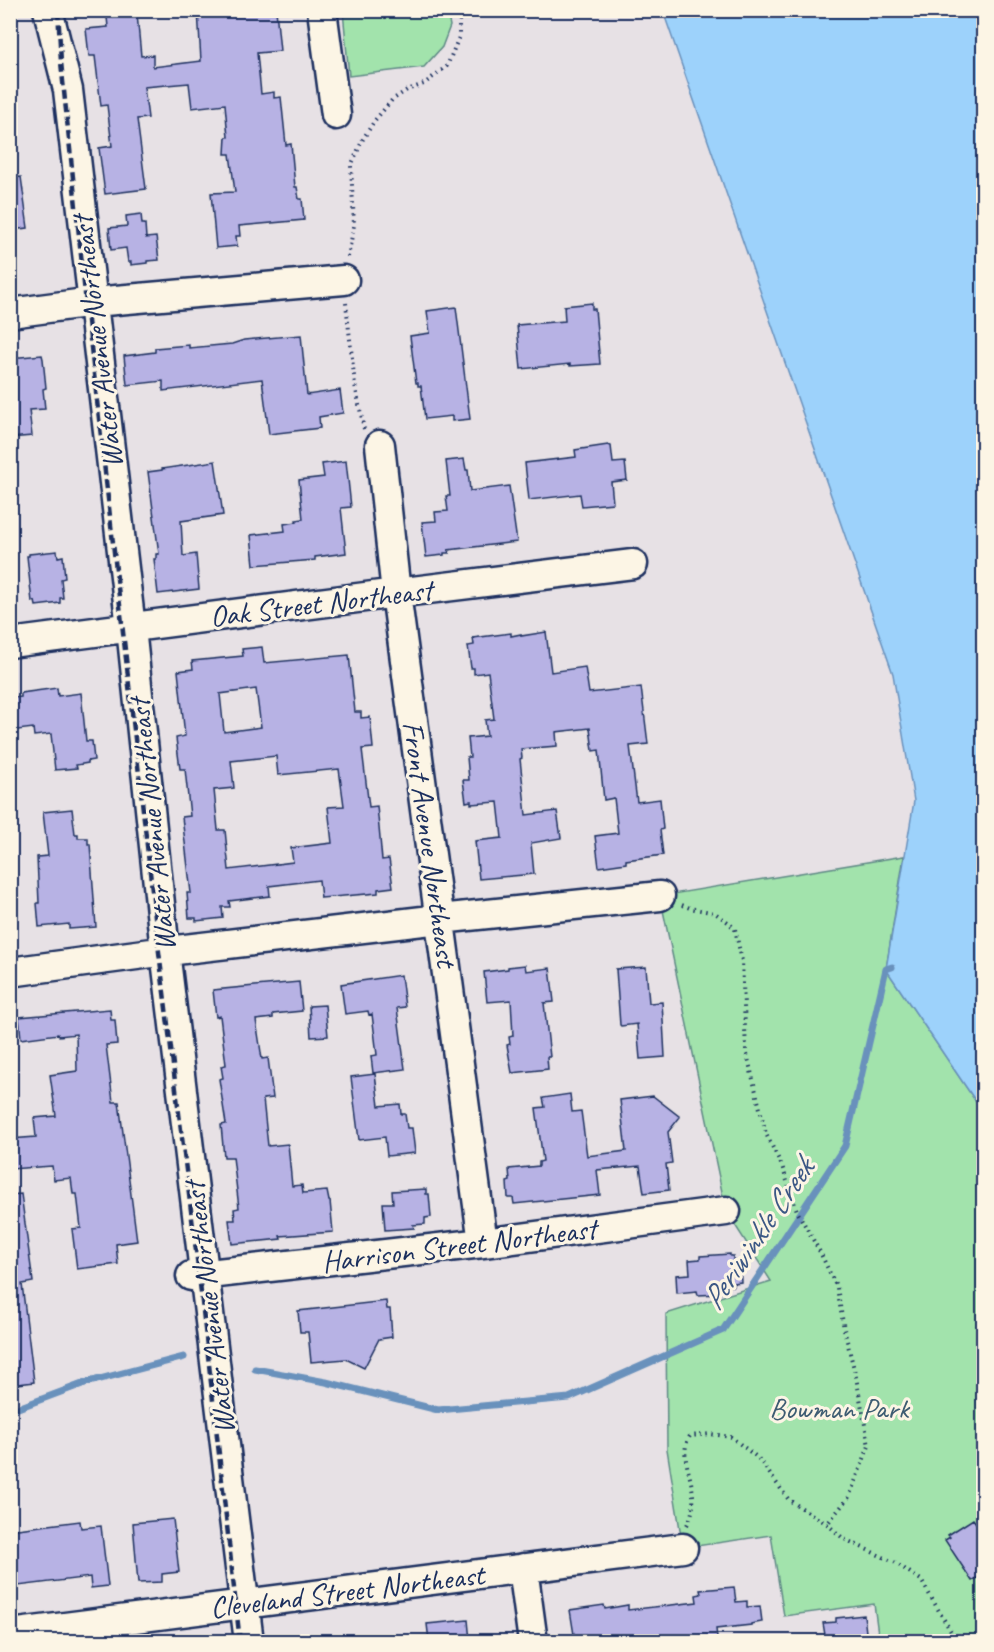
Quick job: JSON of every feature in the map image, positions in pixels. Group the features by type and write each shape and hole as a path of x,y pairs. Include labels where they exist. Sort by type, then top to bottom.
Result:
{"street":[{"name":"Water Avenue Northeast","path":"47,10 86,304 89,388 122,629 157,953 198,1275 236,1606 232,1641"},
{"path":"322,10 336,116"},
{"path":"10,313 344,279"},
{"name":"Front Avenue Northeast","path":"380,445 396,593 483,1243"},
{"name":"Oak Street Northeast","path":"10,643 633,564"},
{"path":"10,972 440,919 660,896"},
{"name":"Harrison Street Northeast","path":"198,1275 483,1243 726,1211"},
{"name":"Cleveland Street Northeast","path":"10,1634 683,1548"},
{"path":"523,1568 533,1641"},
{"name":"Water Avenue Northeast","path":"236,1606 249,1641"}],"path":[{"path":"380,445 365,436 355,385 344,279 354,225 351,166 363,139 392,100 407,90 424,84 447,66 459,37 459,10"},
{"path":"660,896 690,908 715,913 735,929 742,961 746,1050 766,1134 782,1166 798,1211 837,1288 869,1446 849,1497 827,1524"},
{"path":"683,1548 684,1530 694,1506 694,1491 685,1456 686,1442 690,1436 711,1434 731,1437 758,1458 789,1500 827,1524 844,1539 894,1562 921,1580 957,1641"}],"green space":[{"path":"343,11 447,11 450,26 442,47 424,67 349,76"},
{"name":"Bowman Park","path":"904,856 886,969 983,1112 983,1641 879,1641 874,1604 784,1616 771,1535 683,1548 667,1449 666,1314 771,1281 726,1211 660,896"}],"water":[{"path":"663,11 983,11 983,1112 886,969 914,801 893,674"}],"building":[{"path":"198,10 276,10 280,51 257,53 261,94 274,92 274,98 281,97 286,145 291,144 295,187 297,187 299,199 302,199 304,220 239,226 240,236 236,236 237,246 216,248 211,193 235,192 230,154 225,154 226,137 228,137 225,104 192,108 189,83 144,87 148,118 137,119 146,189 105,194 99,148 112,146 107,105 101,106 95,56 89,56 86,29 108,27 107,17 137,14 141,56 153,55 153,67 201,61"},
{"path":"21,177 28,228 10,230 10,178"},
{"path":"141,214 142,224 145,224 146,238 156,237 159,260 131,265 131,262 128,262 126,248 111,250 109,228 127,226 126,216"},
{"path":"592,303 592,309 595,309 600,364 570,366 570,364 521,369 517,325 565,321 564,306"},
{"path":"456,307 470,419 452,421 452,416 425,419 421,386 416,383 410,336 430,333 427,311"},
{"path":"301,335 307,395 340,390 343,413 319,417 320,428 269,434 262,379 163,391 163,381 127,385 124,356 155,352 155,348 189,345 189,348"},
{"path":"42,355 46,388 43,389 45,409 29,410 32,436 10,438 10,358"},
{"path":"611,446 613,463 625,462 627,480 611,482 613,503 582,506 580,494 529,500 525,463 576,457 575,450"},
{"path":"464,459 466,470 468,470 470,491 509,486 517,542 448,550 449,553 444,553 444,555 426,557 422,522 436,521 435,512 448,511 446,496 450,496 446,461"},
{"path":"215,461 223,515 181,521 183,556 196,554 199,589 158,594 154,559 156,559 156,554 159,554 148,472"},
{"path":"346,461 351,507 341,508 346,553 315,557 315,560 254,565 251,535 285,531 284,524 303,519 299,480 324,477 322,464"},
{"path":"57,551 58,557 63,556 65,578 61,579 63,598 60,598 60,603 36,606 35,601 32,602 27,556"},
{"path":"546,632 551,672 585,667 589,693 641,687 648,744 630,746 637,802 660,799 663,855 626,860 626,863 599,867 595,836 618,833 614,798 604,800 599,750 593,751 590,728 556,732 557,746 521,749 522,758 520,759 526,815 557,811 561,838 531,843 534,874 479,879 475,841 502,838 498,802 471,804 471,801 466,802 463,780 469,780 468,738 487,736 485,720 494,719 488,672 474,674 468,646 474,645 473,638 511,633 511,636 521,634 521,636"},
{"path":"262,647 264,663 349,655 355,712 361,712 361,718 370,717 373,748 362,749 369,807 377,806 382,860 389,859 393,887 378,889 378,893 321,898 319,880 269,886 270,896 229,901 230,907 222,907 223,918 196,921 196,918 189,918 187,893 191,893 182,817 190,816 185,769 180,769 176,738 185,736 178,671 193,669 192,661 243,656 242,649","holes":["256,689 261,727 224,732 220,694","276,756 278,775 339,769 344,806 328,807 332,843 291,848 293,862 229,870 225,830 218,830 214,790 234,788 231,761"]},
{"path":"57,688 58,696 81,693 86,741 92,741 94,760 76,765 77,768 55,770 51,734 34,736 33,728 10,731 10,698 21,697 21,693"},
{"path":"72,809 75,834 78,834 78,838 88,838 88,844 90,844 96,927 69,929 69,924 39,927 37,857 48,856 43,812"},
{"path":"525,965 526,971 550,968 554,1002 544,1003 550,1057 547,1057 548,1069 512,1073 507,1045 510,1044 509,1037 513,1036 511,1000 487,1002 484,972"},
{"path":"646,967 649,1003 662,1002 665,1057 640,1059 637,1024 620,1025 616,969"},
{"path":"401,975 405,1007 397,1008 405,1069 373,1073 371,1056 377,1055 372,1014 369,1015 368,1011 345,1014 341,984"},
{"path":"299,982 302,1011 273,1014 273,1018 256,1020 262,1059 268,1058 273,1098 263,1099 268,1146 288,1144 292,1186 302,1185 303,1193 327,1191 333,1232 280,1236 281,1239 232,1244 229,1220 235,1220 234,1209 239,1208 233,1157 224,1157 221,1125 226,1124 219,1079 223,1078 221,1066 226,1065 220,1016 216,1017 213,990"},
{"path":"325,1005 328,1036 311,1037 309,1006"},
{"path":"110,1009 111,1020 115,1020 117,1044 106,1045 113,1102 119,1102 137,1241 116,1244 118,1264 77,1269 72,1229 81,1228 77,1194 73,1194 71,1178 54,1180 52,1166 10,1169 10,1139 36,1137 34,1118 56,1116 50,1075 77,1071 76,1034 21,1039 19,1017"},
{"path":"375,1074 379,1106 400,1104 401,1114 405,1114 407,1128 412,1128 415,1153 387,1156 385,1137 359,1140 351,1077"},
{"path":"570,1094 572,1112 581,1111 587,1156 626,1151 620,1100 653,1096 680,1117 668,1132 672,1163 666,1164 669,1190 644,1193 640,1166 597,1170 600,1195 514,1204 513,1198 508,1198 509,1169 539,1166 539,1162 543,1161 536,1108 545,1107 543,1098"},
{"path":"426,1189 426,1194 429,1194 431,1217 425,1218 425,1224 413,1225 414,1228 385,1230 383,1203 393,1203 392,1191"},
{"path":"21,1194 33,1282 22,1284 34,1382 10,1385 10,1195"},
{"path":"730,1254 733,1256 733,1266 740,1265 741,1282 734,1283 734,1286 720,1287 720,1294 698,1295 697,1291 677,1293 676,1275 690,1274 689,1260 700,1259 700,1256"},
{"path":"386,1301 387,1309 390,1309 392,1337 379,1339 364,1368 346,1359 311,1362 308,1332 300,1332 298,1311"},
{"path":"173,1519 179,1572 162,1574 162,1582 138,1583 133,1523"},
{"path":"973,1519 984,1534 984,1574 972,1581 945,1540 950,1537 948,1535"},
{"path":"80,1521 81,1528 101,1526 108,1586 91,1588 90,1577 10,1587 10,1530"},
{"path":"734,1587 736,1602 747,1601 747,1607 760,1606 762,1622 716,1629 717,1638 705,1639 705,1641 575,1641 570,1610 604,1605 605,1609 628,1605 628,1610 697,1602 696,1595 701,1594 700,1590"},
{"path":"864,1615 867,1641 826,1641 823,1623 836,1622 836,1618"},
{"path":"468,1620 470,1641 429,1641 427,1624"}],"waterway":[{"name":"Periwinkle Creek","path":"255,1369 326,1382 438,1410 569,1398 723,1330 845,1146 886,969 892,967"},
{"name":"Periwinkle Creek","path":"10,1411 85,1383 184,1357"}],"railway":[{"path":"58,10 61,62 86,303 240,1642"}]}
